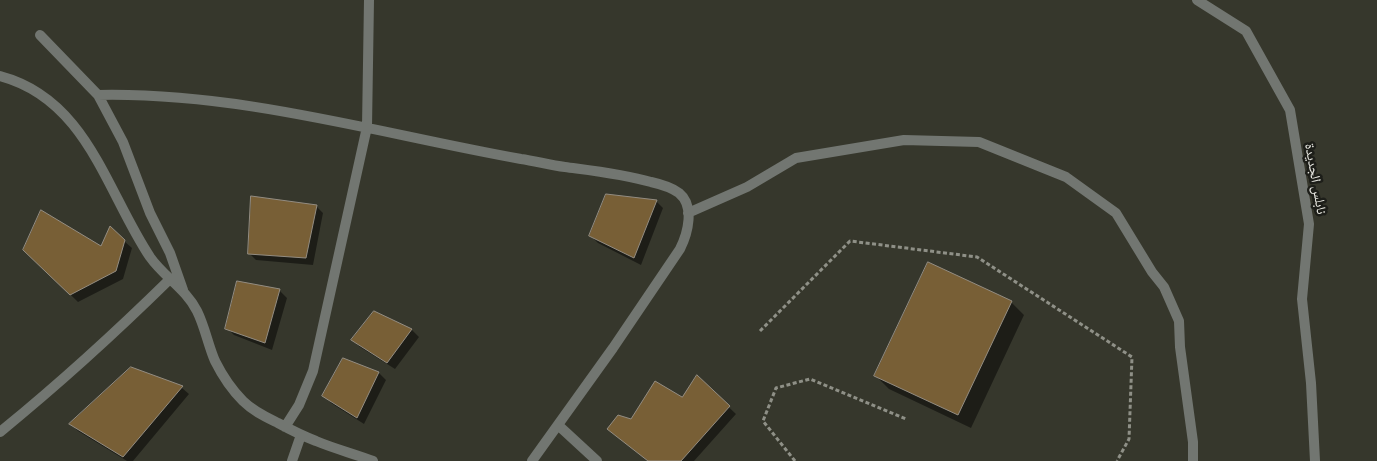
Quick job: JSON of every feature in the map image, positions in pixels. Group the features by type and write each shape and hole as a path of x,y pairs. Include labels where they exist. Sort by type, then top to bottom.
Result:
{"street":[{"path":"285,426 299,405 313,371 366,128 370,0"},
{"name":"نابلس الجديدة","path":"1197,0 1246,30 1290,110 1309,224 1302,299 1311,382 1315,461"},
{"path":"40,35 98,95 123,142 150,213 170,253 184,291 197,311 215,360 226,378 249,406 301,435 374,461"},
{"path":"0,76 39,93 55,106 79,132 95,156 118,202 150,256 170,279 184,291"},
{"path":"98,95 131,94 197,99 258,108 536,162 629,175 677,191 686,200 688,213 687,231 680,249 613,348 532,461"},
{"path":"688,213 747,187 796,158 904,140 979,142 1066,177 1116,213 1152,272 1164,287 1179,321 1180,347 1193,442 1193,461"},
{"path":"0,432 46,395 170,279"},
{"path":"558,425 597,461"},
{"path":"292,461 301,435"}],"path":[{"path":"760,331 850,241 977,257 1132,356 1129,439 1117,461"},
{"path":"795,461 763,421 776,388 810,378 906,419"}],"building":[{"path":"606,194 657,200 634,258 589,236"},
{"path":"251,196 317,205 306,258 248,254"},
{"path":"41,210 101,246 110,226 125,240 116,271 70,295 23,250"},
{"path":"928,262 1012,301 958,415 874,376"},
{"path":"237,281 280,289 265,343 225,329"},
{"path":"374,311 412,329 387,363 351,340"},
{"path":"343,358 379,372 357,418 322,396"},
{"path":"131,367 183,386 123,457 69,424"},
{"path":"697,375 730,406 681,461 648,461 607,429 618,415 631,419 655,381 682,397"}]}
